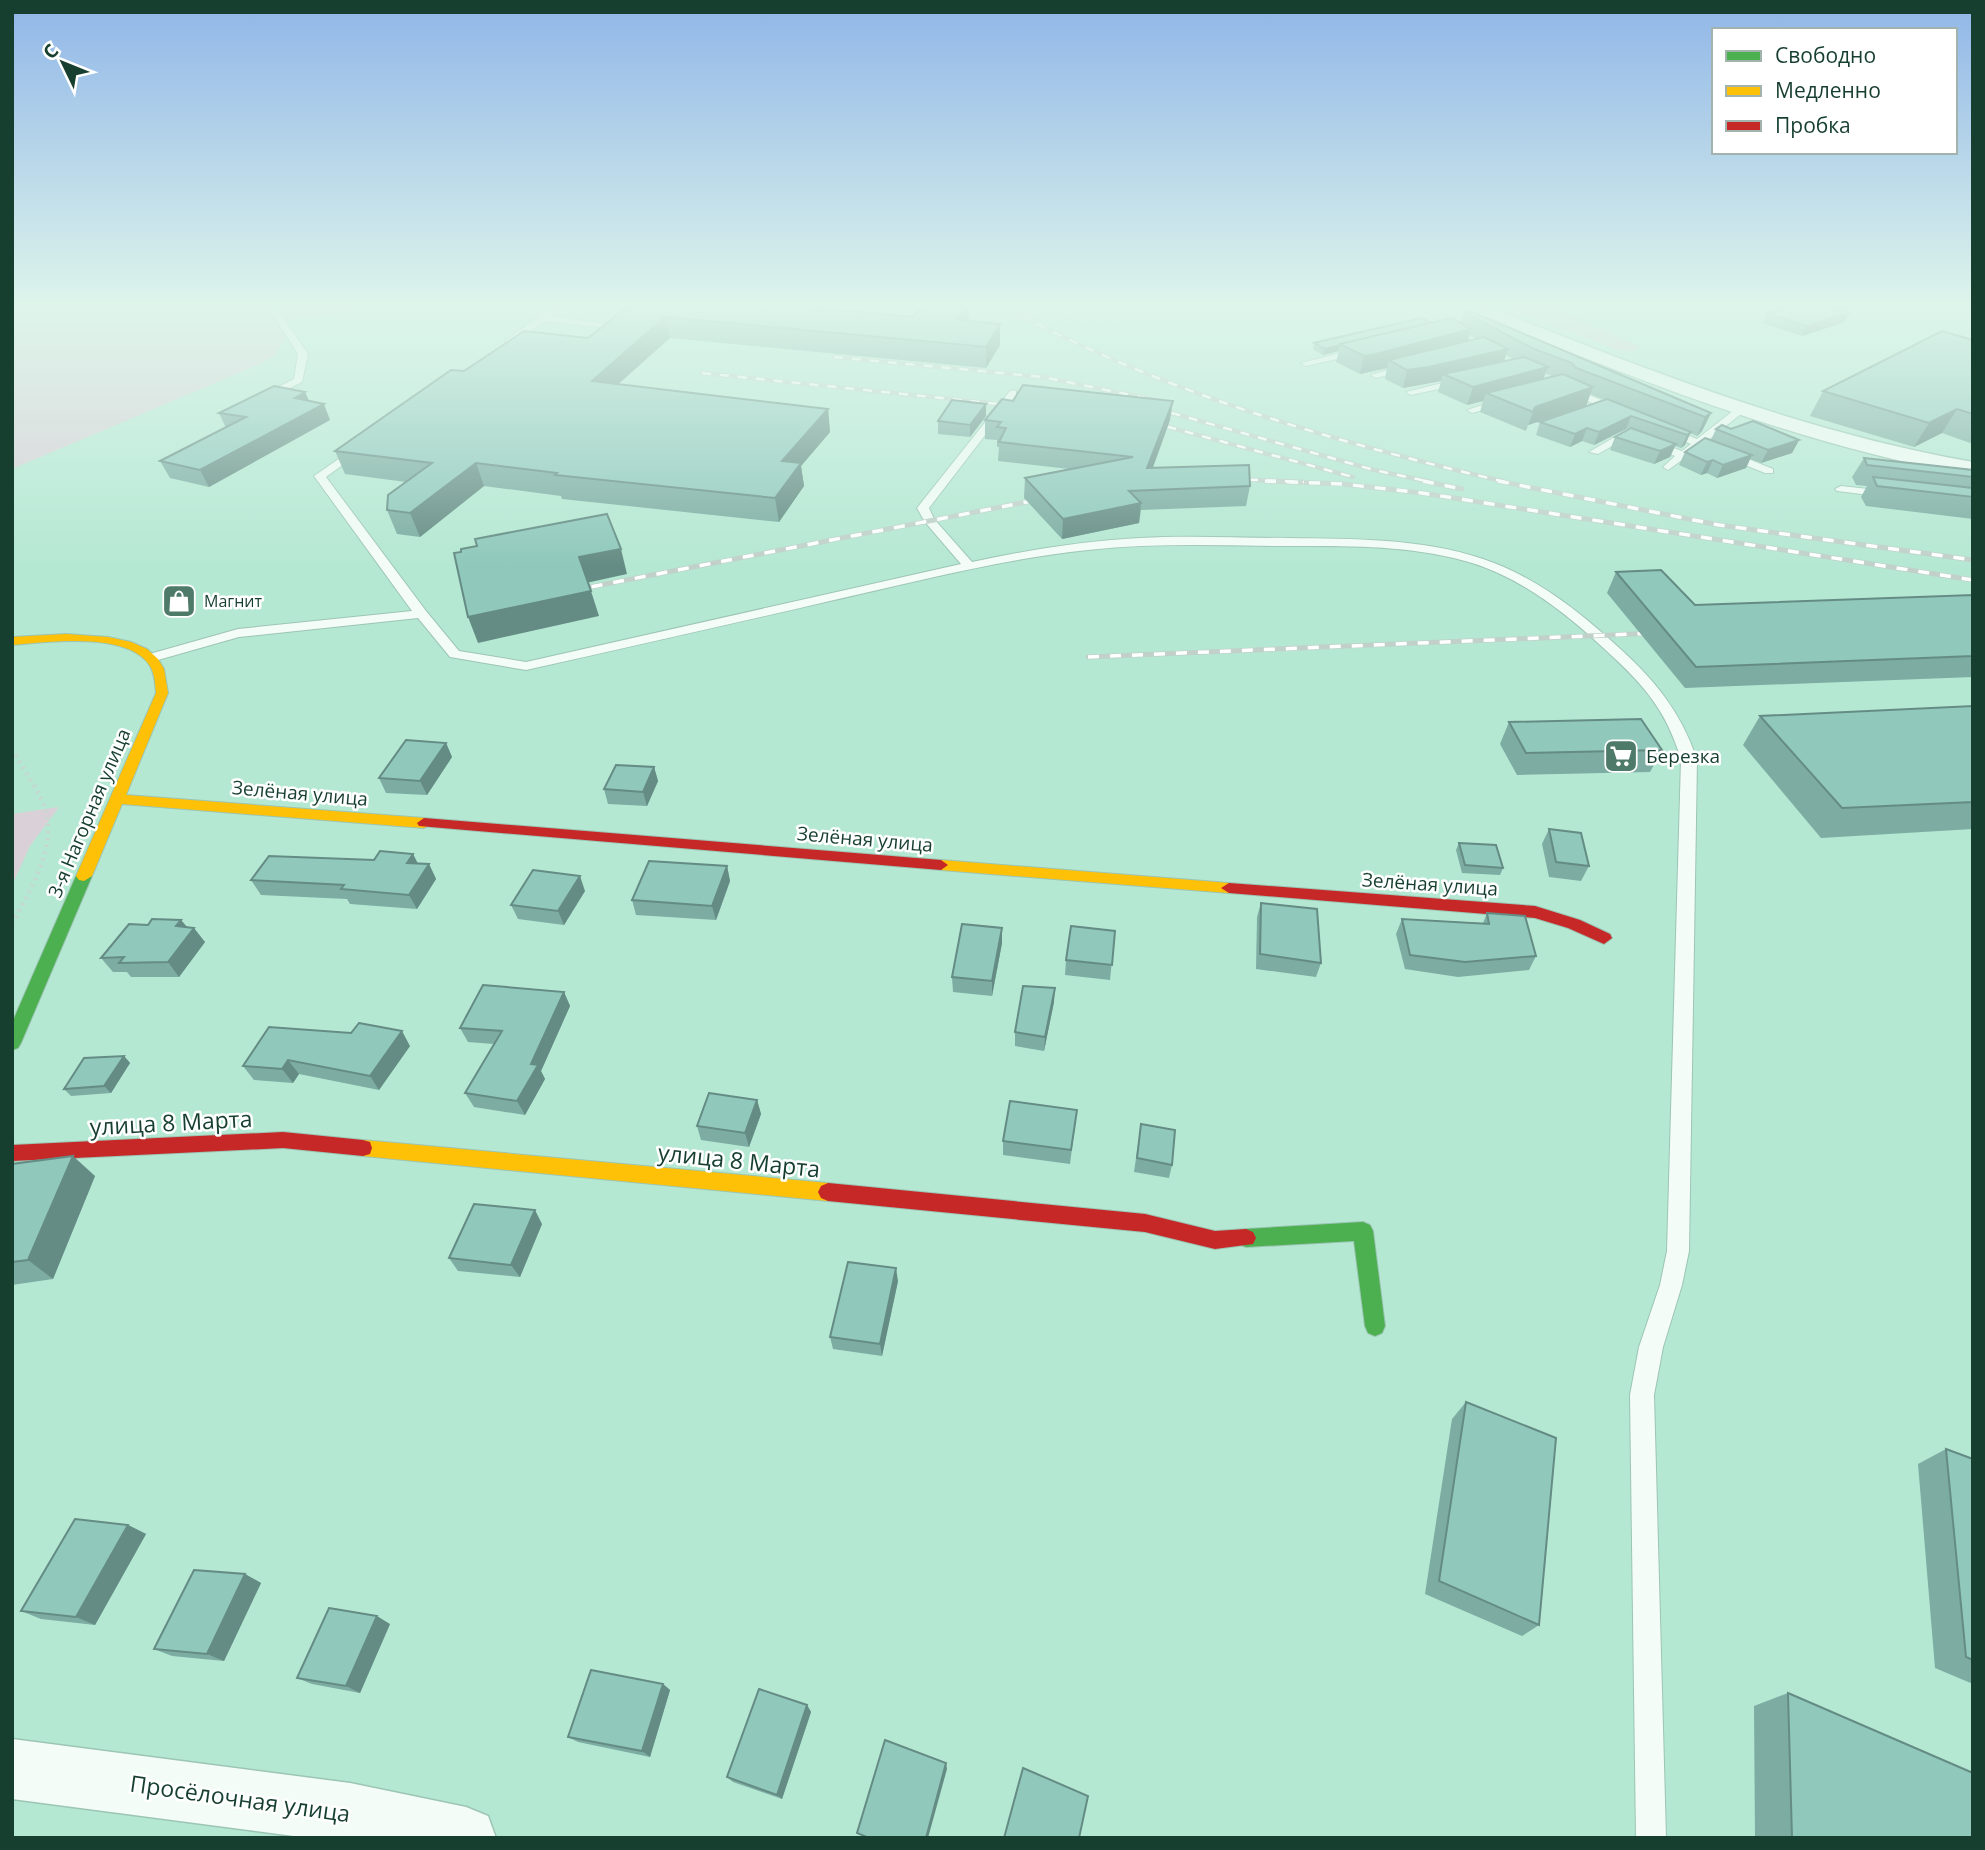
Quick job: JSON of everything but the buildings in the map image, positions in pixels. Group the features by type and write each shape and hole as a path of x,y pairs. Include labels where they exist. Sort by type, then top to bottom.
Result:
{"street":[{"path":"1697,393 1830,439 1973,469"},
{"path":"12,641 91,639 126,646 151,658"},
{"name":"3-я Нагорная улица","path":"12,1043 162,693 158,669 151,658"},
{"name":"Зелёная улица","path":"118,799 1535,912 1574,924 1604,938"},
{"name":"улица 8 Марта","path":"12,1153 283,1140 1145,1223 1215,1240 1363,1231 1375,1326"},
{"name":"Просёлочная улица","path":"12,1769 350,1813 466,1838"}],"lane":[{"path":"256,403 274,393"},
{"path":"969,566 929,520 923,508 1013,393"},
{"path":"1578,393 1628,415"},
{"path":"1472,410 1511,400"},
{"path":"1592,410 1604,405"},
{"path":"1668,467 1742,409"},
{"path":"1651,424 1769,471"},
{"path":"1594,452 1625,434 1683,455"},
{"path":"376,436 320,475 421,614 455,654 526,666 969,566 1076,548 1154,540 1338,543 1412,547 1444,552 1504,571 1550,597 1650,683 1681,730 1689,760 1678,1251 1671,1284 1651,1347 1642,1395 1651,1838"},
{"path":"1842,489 1894,495"},
{"path":"151,658 238,633 421,614"}],"path":[{"path":"12,749 46,811 46,844 38,874 12,924"}],"shaded area":[{"path":"12,393 191,393 12,469"},
{"path":"59,807 30,846 12,885 12,814"}],"railway":[{"path":"897,393 1018,406"},
{"path":"1122,393 1169,403"},
{"path":"1198,393 1377,450 1506,482"},
{"path":"1154,408 1374,470 1431,482"},
{"path":"1150,422 1353,477"},
{"path":"1231,479 1304,482"},
{"path":"1265,481 1343,484 1422,493 1973,580"},
{"path":"1423,481 1462,489"},
{"path":"1498,481 1719,525 1973,560"},
{"path":"570,591 1047,498"},
{"path":"1088,657 1658,633"}],"traffic: fast":[{"path":"12,1043 84,876"},
{"path":"1246,1238 1363,1231 1375,1326"}],"traffic: slow":[{"path":"12,641 66,638 108,640 142,652 154,662 159,673 162,693 84,876"},
{"path":"118,799 424,823"},
{"path":"941,865 1229,888"},
{"path":"363,1148 828,1192"}],"traffic: jam":[{"path":"424,823 941,865"},
{"path":"1229,888 1535,912 1574,924 1604,938"},
{"path":"12,1153 283,1140 363,1148"},
{"path":"828,1192 1145,1223 1215,1240 1246,1238"}],"place":[{"name":"Магнит","path":"179,601"},
{"name":"Березка","path":"1621,756"}]}
